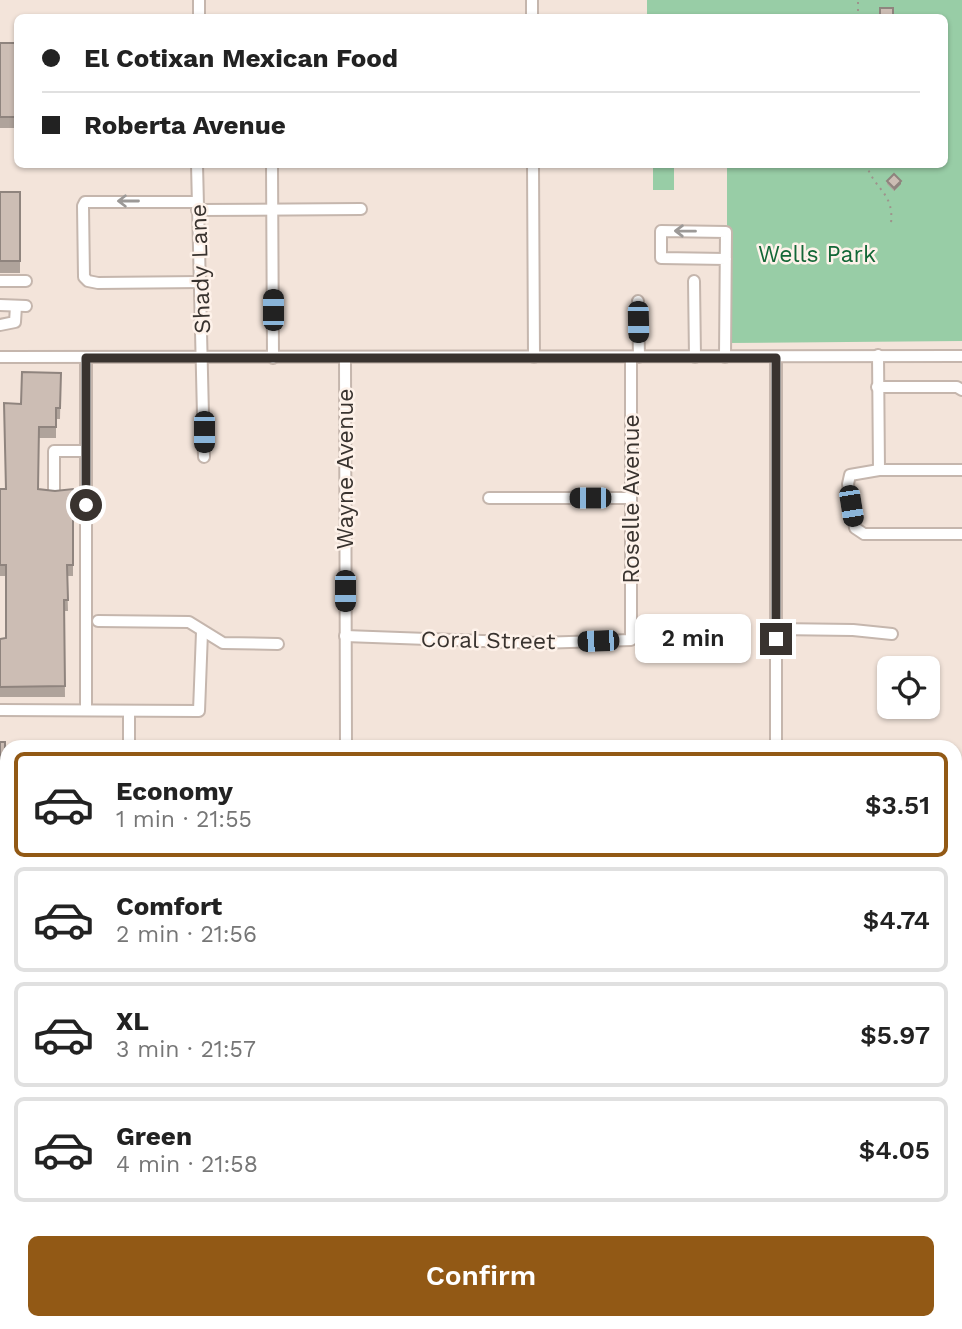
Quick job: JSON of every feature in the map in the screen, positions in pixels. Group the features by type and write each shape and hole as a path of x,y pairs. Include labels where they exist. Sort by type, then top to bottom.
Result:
{"street":[{"name":"Shady Lane","path":"197,168 204,457"},
{"path":"272,168 273,358"},
{"path":"533,168 534,358"},
{"path":"201,282 88,281 84,277 85,202 273,210 361,209"},
{"path":"725,358 726,259 726,232 661,230 661,258 726,259"},
{"path":"0,281 26,281"},
{"path":"694,281 695,358"},
{"name":"Roselle Avenue","path":"631,640 631,498 638,301"},
{"path":"0,305 21,306 15,322 0,325"},
{"path":"878,355 879,470"},
{"path":"0,358 962,356"},
{"path":"86,358 86,710"},
{"name":"Wayne Avenue","path":"345,358 346,740"},
{"path":"776,358 776,740"},
{"path":"877,387 957,387 962,390"},
{"path":"54,494 54,450 86,451"},
{"path":"962,470 879,470 850,475 848,484 855,528 864,534 962,534"},
{"path":"489,498 631,498"},
{"path":"98,621 189,622 223,643 278,644"},
{"path":"776,629 853,630 892,634"},
{"path":"0,710 199,711 202,632"},
{"name":"Coral Street","path":"345,636 539,643 631,640"},
{"path":"129,711 129,740"}],"path":[{"path":"867,168 870,178 885,193 893,208 891,223"}],"green space":[{"name":"Wells Park","path":"647,0 962,0 962,341 727,343 727,168 948,168 948,14 647,14"},
{"path":"653,168 674,168 674,190 653,190"}],"building":[{"path":"880,8 893,8 893,14 880,14"},
{"path":"0,43 14,43 14,117 0,117"},
{"path":"894,174 901,181 894,188 887,181"},
{"path":"0,192 20,192 20,261 0,261"},
{"path":"22,372 61,373 60,408 56,408 56,427 39,427 38,489 73,489 73,565 67,565 68,600 64,600 65,686 0,687 0,639 6,638 6,565 0,565 0,489 6,489 4,403 21,404"}],"route":[{"path":"86,505 86,358 776,358 776,639"}]}
